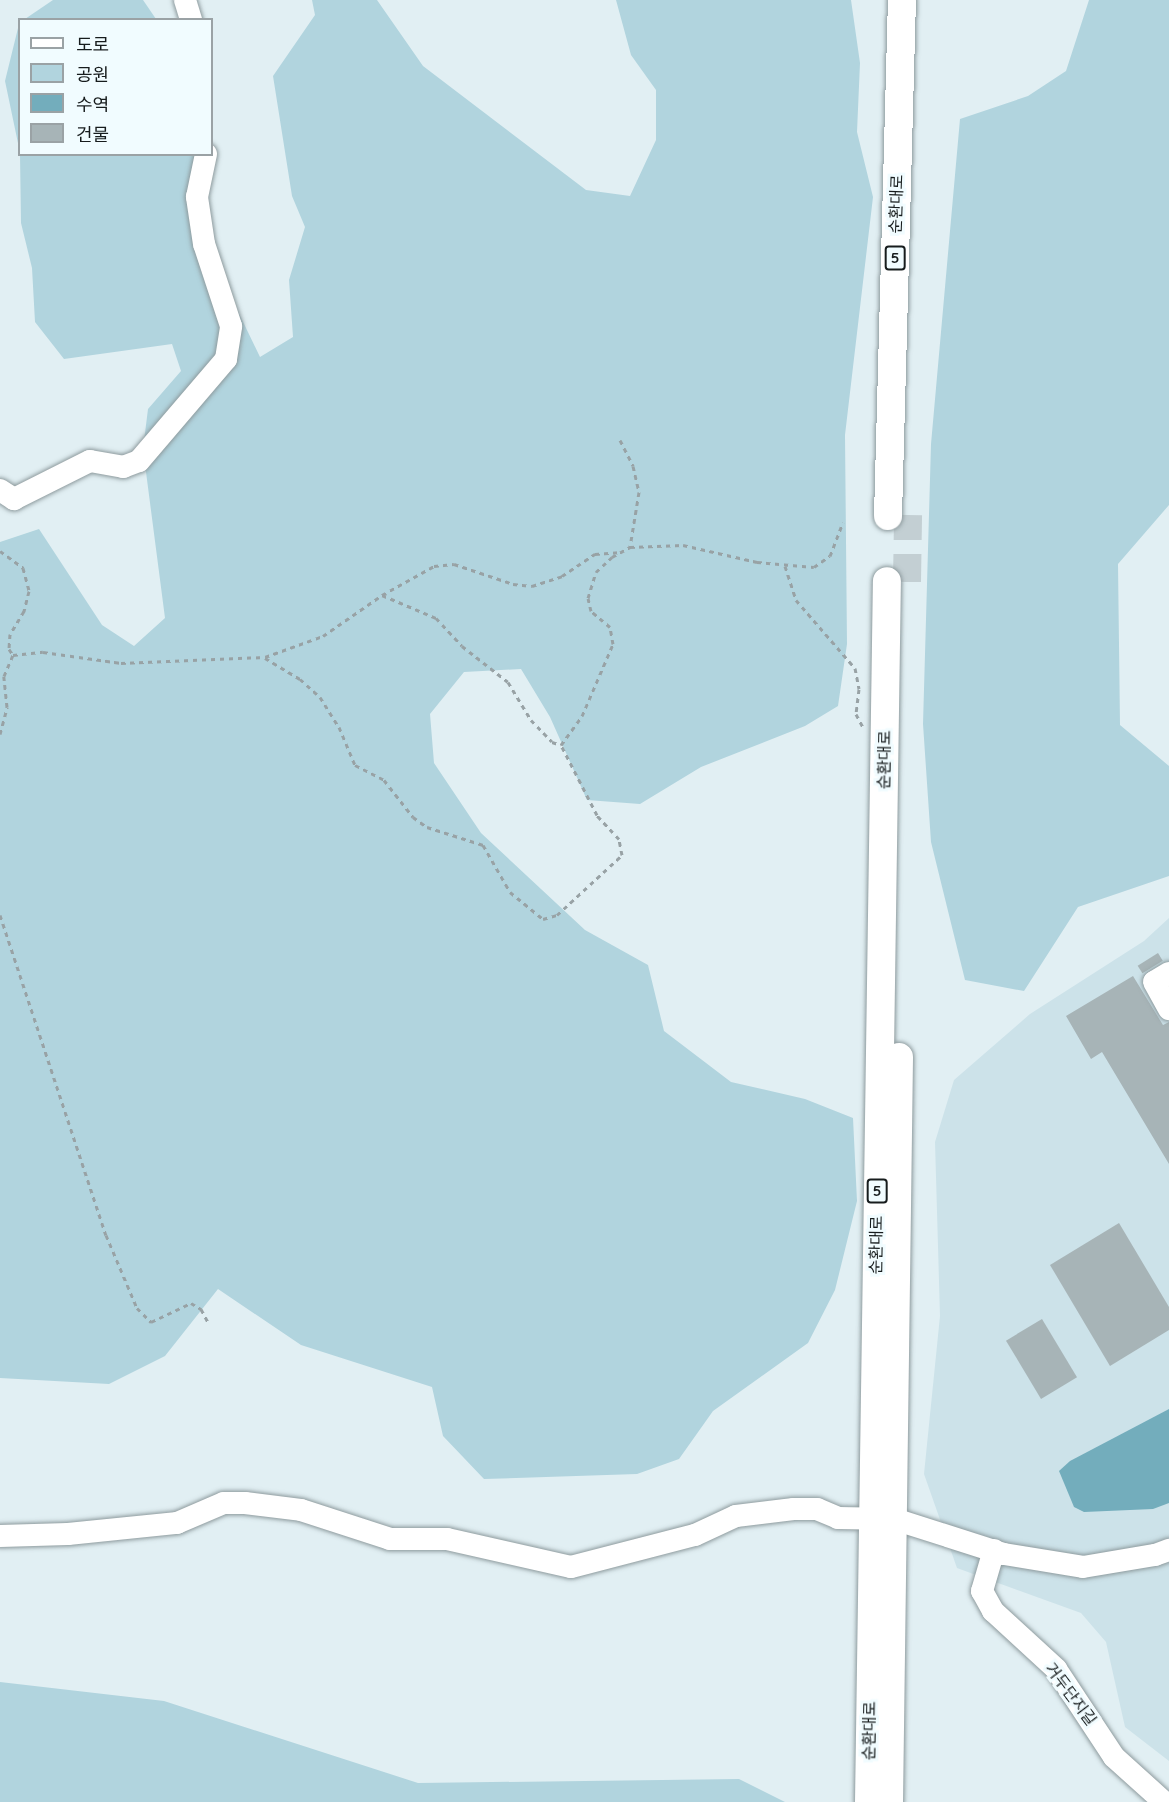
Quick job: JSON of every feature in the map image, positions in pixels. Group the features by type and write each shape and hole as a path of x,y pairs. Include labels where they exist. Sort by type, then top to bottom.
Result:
{"main road":[{"name":"순환대로","path":"902,0 898,516 921,0"},
{"name":"순환대로","path":"869,1802 883,1517 897,581"},
{"name":"순환대로","path":"883,1517 889,1802"}],"street":[{"path":"185,0 190,18"},
{"path":"0,490 14,500 90,461 123,467 139,461 226,359 231,326 204,244 197,197 206,156"},
{"path":"1169,973 1154,982 1169,1009"},
{"path":"0,1536 68,1534 177,1523 224,1503 245,1503 301,1510 390,1539 447,1539 571,1566 694,1535 736,1516 767,1509 817,1509 838,1518 883,1517 994,1550 1083,1566 1155,1555 1169,1550"},
{"name":"거두단지길","path":"994,1550 982,1591 993,1611 1056,1669 1114,1756 1164,1802"}],"path":[{"path":"621,440 633,466 639,492 630,547"},
{"path":"561,745 582,716 613,644 610,627 591,611 591,581 602,566 630,547 683,545 785,566 806,568 824,562 838,543 843,522"},
{"path":"0,551 23,568 29,591 24,611 10,634 9,649 13,656"},
{"path":"0,667 7,664 13,656 43,652 121,663 265,657 323,636 420,572 445,564 470,567 513,584 532,586 562,576 595,554 622,552"},
{"path":"785,566 796,600 855,668 859,678 858,721 872,735"},
{"path":"265,657 300,679 320,697 339,727 355,765 384,780 413,818 427,827 483,845 510,892 543,919 557,915 622,855 619,839 597,815 561,745 552,742 531,720 508,682 462,646 436,618 382,595"},
{"path":"0,734 7,707 7,664"},
{"path":"0,915 106,1235 137,1308 151,1322 191,1303 201,1309 209,1324"}],"shaded area":[{"path":"1169,918 1169,1761 1125,1727 1106,1642 1081,1613 957,1568 924,1474 940,1316 935,1142 954,1080 1030,1014 1144,941"}],"green space":[{"path":"53,0 143,0 155,18 26,18"},
{"path":"312,0 377,0 423,66 586,190 630,196 656,140 656,90 631,55 616,0 851,0 860,63 857,132 873,197 845,435 847,644 838,706 805,726 701,767 640,804 587,800 550,717 521,669 464,672 430,714 434,763 481,833 585,930 648,965 664,1031 731,1082 805,1099 853,1118 857,1201 835,1290 808,1343 713,1411 679,1459 637,1474 484,1479 443,1436 432,1387 301,1345 218,1289 165,1356 109,1384 0,1378 0,542 39,529 102,625 134,646 165,618 143,449 148,409 181,371 172,344 64,359 35,322 32,268 21,223 20,156 200,156 219,272 260,357 293,337 289,280 305,227 292,196 273,76 315,15"},
{"path":"1089,0 1169,0 1169,505 1118,564 1120,725 1169,766 1169,876 1078,907 1024,991 965,980 931,842 923,724 931,444 960,119 1028,96 1066,71"},
{"path":"18,28 18,143 5,81"},
{"path":"0,1682 164,1701 418,1783 739,1779 785,1802 0,1802"}],"water":[{"path":"1169,1409 1169,1503 1153,1509 1084,1512 1074,1507 1059,1471 1070,1461"}],"building":[{"path":"1158,953 1163,961 1142,973 1138,966"},
{"path":"1133,976 1163,1025 1169,1022 1169,1164 1102,1052 1091,1059 1066,1016"},
{"path":"1119,1223 1169,1307 1169,1330 1110,1366 1050,1265"},
{"path":"1042,1319 1077,1377 1041,1399 1006,1341"}],"tunnel":[{"path":"907,582 908,515"}]}
